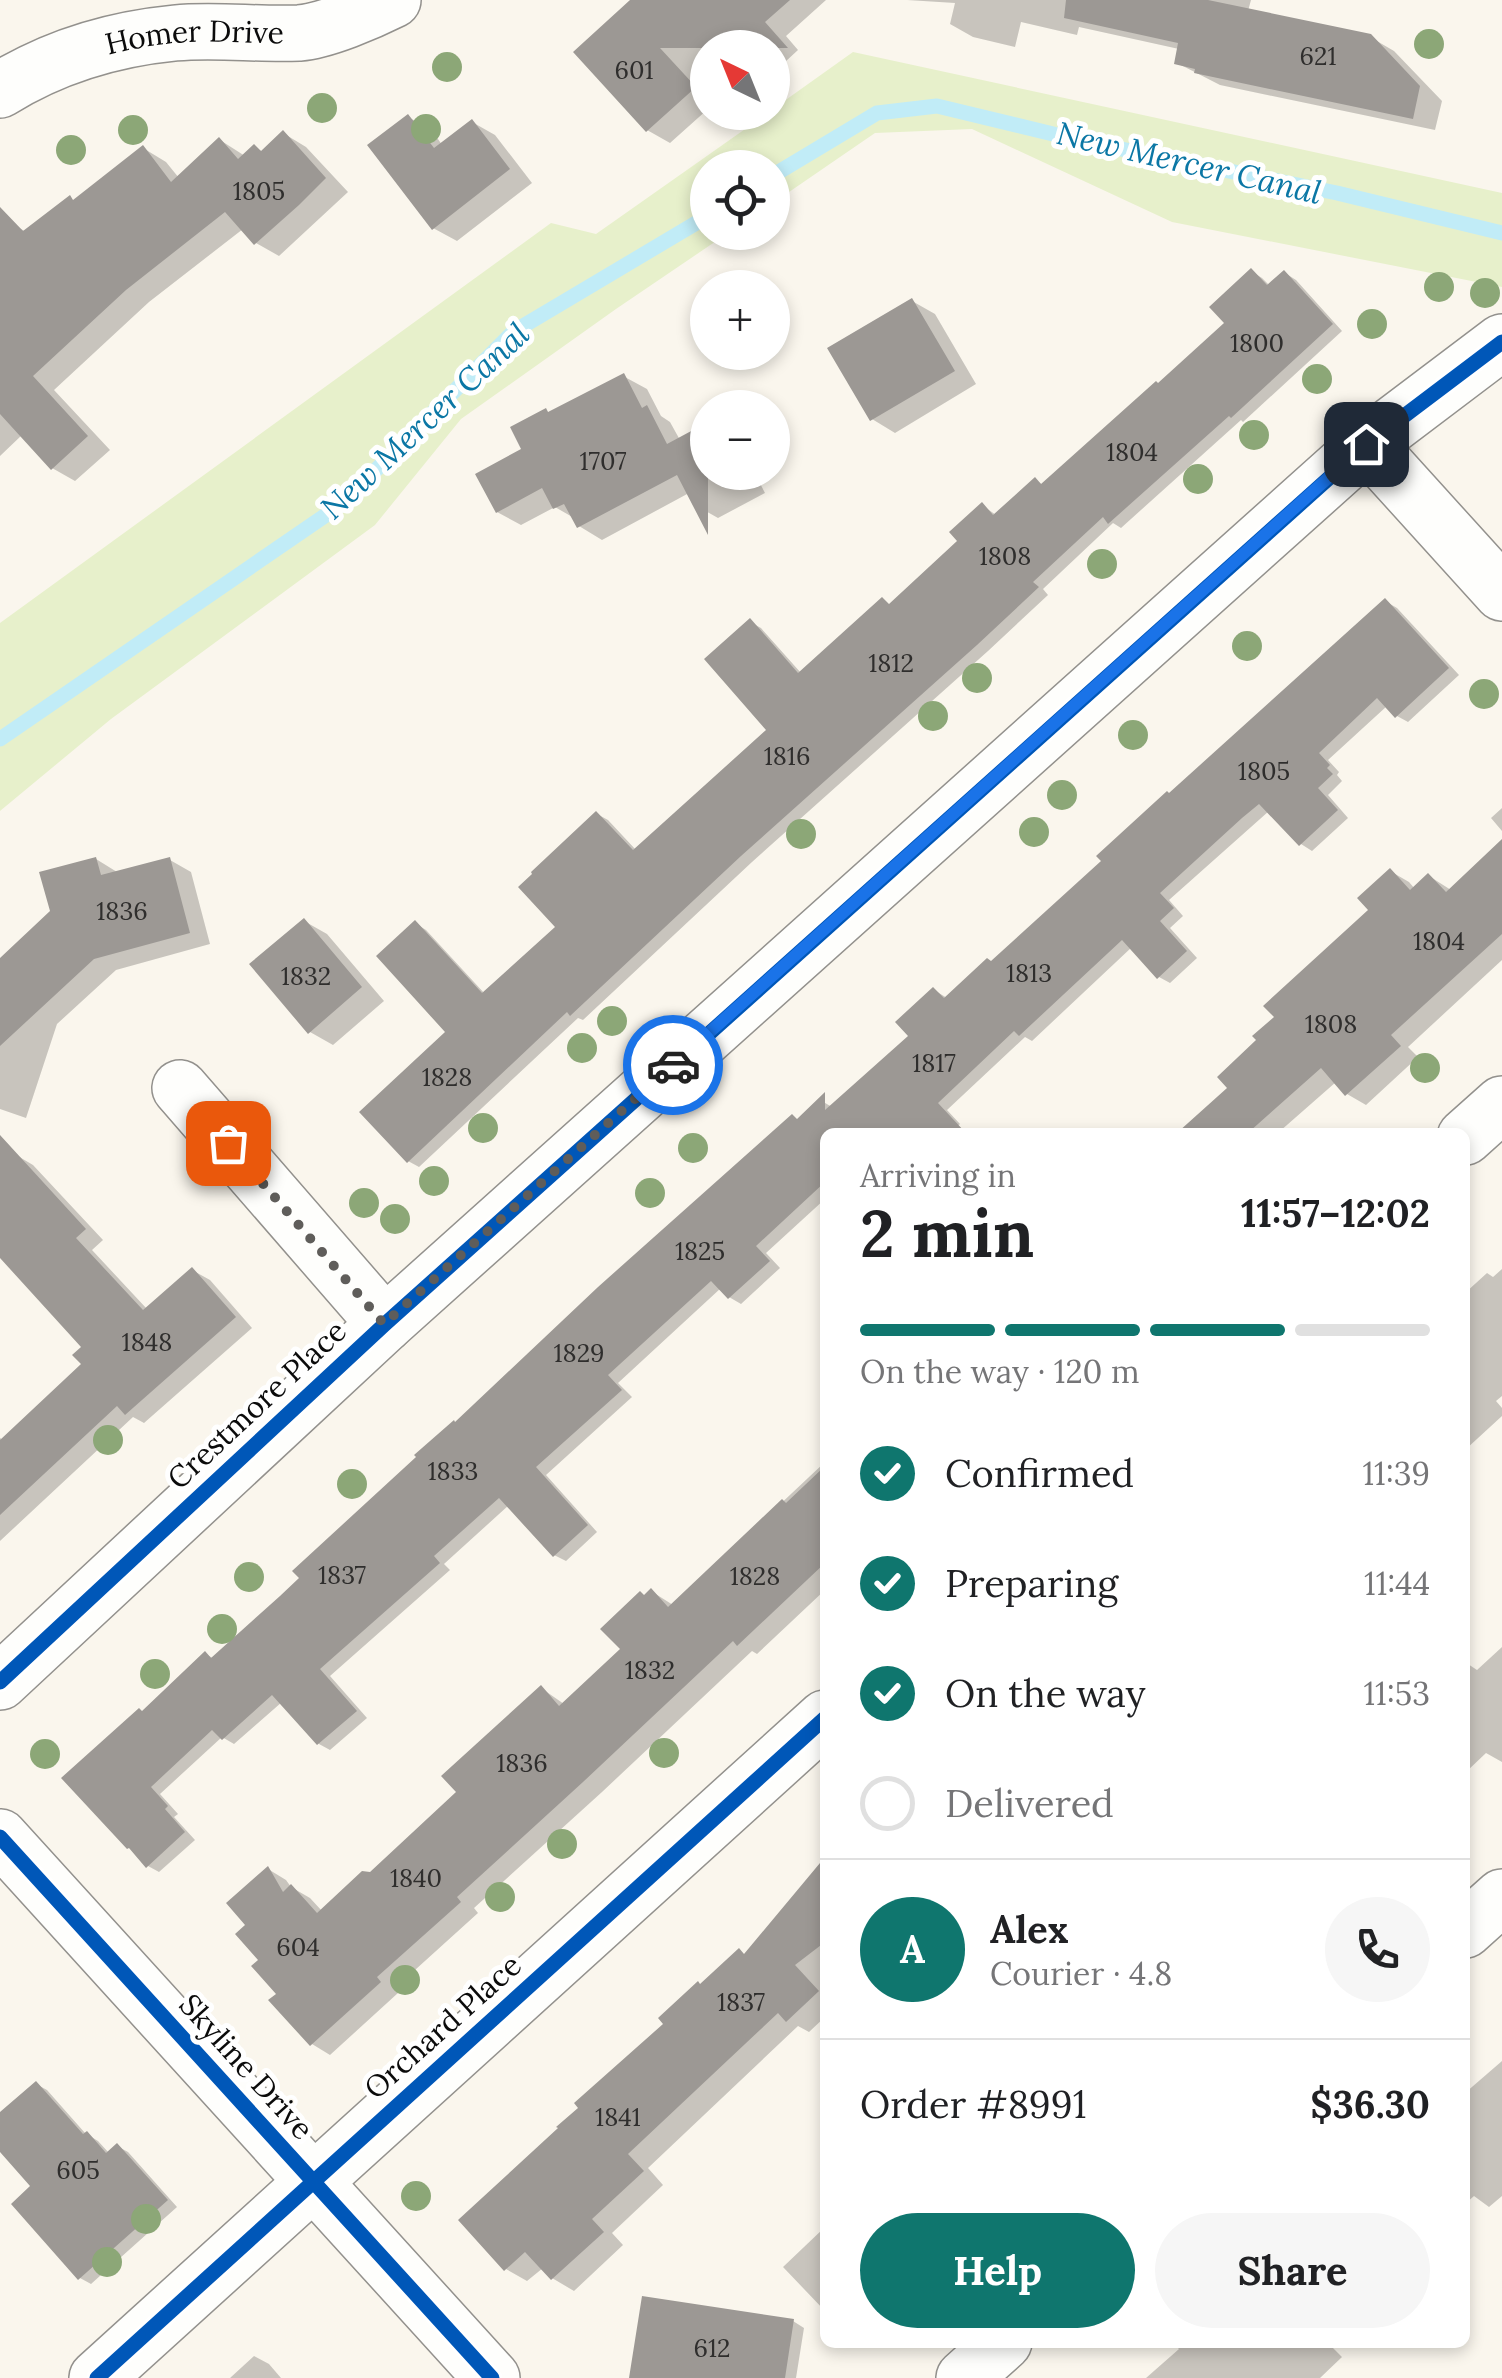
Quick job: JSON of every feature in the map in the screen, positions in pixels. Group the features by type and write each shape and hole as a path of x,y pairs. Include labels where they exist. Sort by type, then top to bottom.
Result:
{"street":[{"name":"Homer Drive","path":"0,90 63,58 125,39 178,32 303,32 370,12 393,0"},
{"name":"Crestmore Place","path":"0,1682 384,1324 1366,444 1502,342"},
{"path":"1366,444 1502,593"},
{"path":"180,1088 384,1324"},
{"path":"1470,1133 1502,1104"},
{"name":"Orchard Place","path":"98,2378 820,1723"},
{"name":"Skyline Drive","path":"0,1837 492,2378"},
{"path":"1470,1926 1502,1897"},
{"path":"964,2378 997,2348"}],"green space":[{"path":"853,52 1502,193 1502,287 1172,222 972,129 875,133 790,191 790,150 715,150 744,130 790,130 790,97"},
{"path":"690,168 690,250 703,250 461,419 375,525 111,719 0,811 0,623 551,223 596,234"}],"building":[{"path":"630,0 790,0 765,22 772,30 690,30 690,48 660,48 690,80 690,92 646,132 573,52"},
{"path":"1066,0 1208,0 1371,34 1420,86 1413,119 1194,73 1195,69 1174,64 1178,43 1064,18"},
{"path":"408,114 434,148 472,119 510,169 432,230 367,145"},
{"path":"283,130 326,178 299,205 254,245 225,212 126,290 33,376 88,436 51,470 0,414 0,207 23,231 70,195 73,200 143,145 171,182 219,137 238,159 254,144 261,151"},
{"path":"1251,268 1267,285 1284,270 1333,324 1108,524 1103,517 1033,582 1039,587 977,645 741,856 570,1016 567,1012 407,1163 359,1112 445,1032 376,956 415,920 482,993 555,927 518,887 596,811 633,850 766,730 704,659 750,618 798,673 882,597 889,604 957,541 949,532 982,502 993,515 1035,477 1041,484 1158,383 1224,323 1209,307"},
{"path":"912,298 955,371 870,421 827,348"},
{"path":"624,373 642,408 647,405 667,444 690,432 690,490 708,490 708,535 677,475 577,528 564,504 553,509 542,488 496,513 475,474 521,449 510,427 546,408 548,412"},
{"path":"1385,598 1449,668 1395,718 1377,698 1319,753 1333,774 1318,788 1338,810 1299,846 1259,804 1160,893 1174,908 1160,921 1187,951 1157,979 1122,940 1019,1036 1014,1031 938,1103 961,1128 820,1128 820,1187 756,1246 770,1261 728,1299 711,1281 608,1375 622,1390 536,1467 588,1525 553,1557 499,1498 434,1556 440,1563 320,1669 357,1711 317,1745 272,1695 222,1740 212,1730 151,1787 185,1832 146,1868 61,1778 139,1708 142,1711 205,1651 211,1658 280,1596 299,1578 292,1571 414,1455 792,1114 797,1119 825,1092 825,1110 908,1036 895,1022 933,987 944,998 987,958 991,961 1101,861 1096,856"},
{"path":"1502,839 1502,934 1391,1035 1401,1046 1345,1096 1321,1068 1254,1128 1182,1128 1227,1088 1217,1077 1274,1017 1263,1006 1368,910 1357,898 1390,868 1410,890 1428,873 1446,892"},
{"path":"96,857 101,875 170,857 190,933 94,959 0,1046 0,958 50,911 39,872"},
{"path":"304,918 362,987 308,1034 249,964"},
{"path":"0,1135 86,1229 76,1238 143,1310 192,1267 236,1317 125,1415 117,1406 0,1515 0,1440 81,1364 72,1355 81,1347 0,1258"},
{"path":"820,1471 820,1568 737,1646 733,1641 457,1897 461,1902 377,1977 381,1982 310,2046 268,2000 276,1994 251,1966 258,1960 235,1934 245,1925 226,1903 268,1866 283,1892 291,1884 317,1913 362,1871 370,1872 456,1792 441,1776 541,1685 559,1706 620,1649 600,1629 640,1591 644,1595 651,1588 668,1607 782,1499 786,1503"},
{"path":"820,1863 820,1946 795,1965 819,1991 786,2022 778,2013 628,2154 644,2171 592,2219 604,2232 551,2280 525,2252 504,2271 458,2220 578,2108 574,2103 663,2024 658,2018 739,1948 744,1954"},
{"path":"36,2081 83,2134 87,2131 106,2153 117,2143 168,2200 78,2280 11,2204 30,2186 0,2152 0,2112"},
{"path":"642,2296 794,2319 785,2378 629,2378"}],"waterway":[{"name":"New Mercer Canal","path":"790,165 877,113 937,106 1502,233"},
{"name":"New Mercer Canal","path":"0,739 342,504 513,332 690,227"}],"cycle path":[{"path":"0,1682 385,1324 1367,444 1502,342"},
{"path":"97,2378 820,1723"},
{"path":"0,1837 492,2378"}],"way so far":[{"path":"228,1143 384,1324 673,1065"}],"route":[{"path":"673,1065 1366,444"}]}
